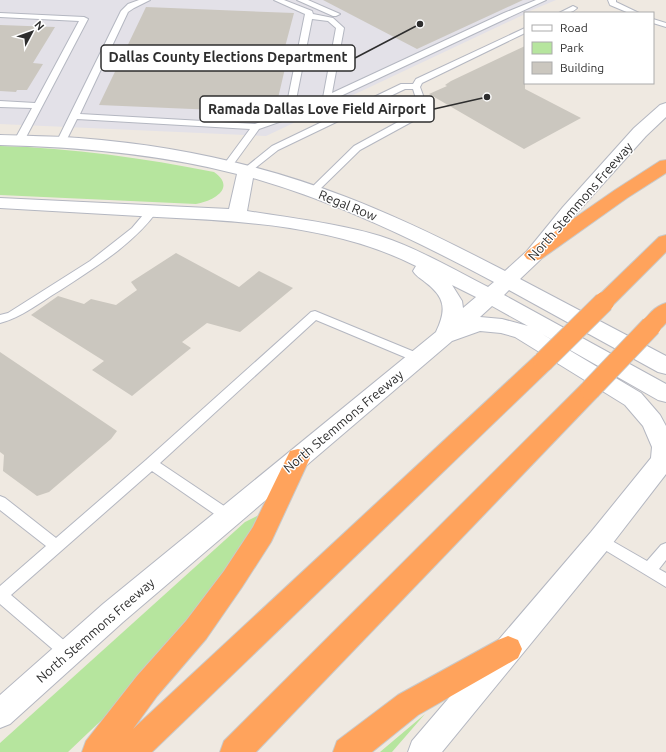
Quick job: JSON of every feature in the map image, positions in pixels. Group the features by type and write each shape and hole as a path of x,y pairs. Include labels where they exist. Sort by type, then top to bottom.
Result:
{"highway":[{"path":"534,255 621,194 666,165"},
{"path":"130,752 543,362 666,241"},
{"path":"235,752 590,390 666,310"},
{"path":"97,752 147,686 196,630 233,579 262,534 298,458"},
{"path":"348,752 408,705 508,649"}],"main road":[{"name":"North Stemmons Freeway","path":"0,714 113,613 445,336 490,296 534,255 569,211 640,132 666,108"},
{"name":"Regal Row","path":"0,140 89,144 146,152 246,171 313,191 401,226 507,280 666,366"},
{"path":"237,215 246,171"},
{"name":"Regal Row","path":"0,203 237,215 330,230 374,241 411,256 490,296 666,394"},
{"path":"374,241 426,273 448,296 453,306 452,317 445,336"},
{"path":"423,752 665,460 664,447 652,421 633,399 522,332 502,326 479,324 445,336"}],"lane":[{"path":"61,143 125,11 146,0"},
{"path":"278,0 309,13 289,115"},
{"path":"301,0 336,14"},
{"path":"74,116 256,127 316,106 327,99 542,0"},
{"path":"612,0 613,3 633,12"},
{"path":"564,12 574,8"},
{"path":"0,15 84,19 19,141"},
{"path":"309,16 326,17 336,22 340,28 327,99"},
{"path":"654,21 666,25"},
{"path":"313,191 357,148 412,118 424,109 416,87 419,81 524,30"},
{"path":"246,171 275,148 404,86 416,87"},
{"path":"0,104 38,106"},
{"path":"227,167 256,127"},
{"path":"0,319 12,316 94,262 136,230 153,210"},
{"path":"68,653 0,595 151,464 315,315 418,358"},
{"path":"151,464 228,516"},
{"path":"0,502 56,546"},
{"path":"600,540 666,581"},
{"path":"649,570 666,549"}],"shaded area":[{"path":"0,0 556,0 524,12 524,14 266,136 0,124"}],"green space":[{"path":"0,146 81,151 134,158 214,172 221,178 223,188 215,197 196,204 0,195"},
{"path":"259,515 248,539 176,640 129,694 68,752 0,752 0,743 245,522"},
{"path":"425,714 392,752 380,752"}],"building":[{"path":"323,0 523,0 417,49"},
{"path":"146,7 294,13 285,47 290,47 275,111 262,112 99,105"},
{"path":"0,25 55,27 33,63 43,64 27,90 17,90 16,92 0,91"},
{"path":"524,46 525,89 581,118 524,149 429,94 447,86 445,85"},
{"path":"176,253 239,287 259,271 293,288 240,332 207,323 182,342 191,348 132,396 92,370 104,361 31,315 58,296 84,304 91,299 116,305 137,290 131,282"},
{"path":"0,352 117,431 111,439 49,492 37,496 3,471 4,455 0,452"}],"place":[{"name":"Dallas County Elections Department","path":"420,24"},
{"name":"Ramada Dallas Love Field Airport","path":"487,97"}]}
